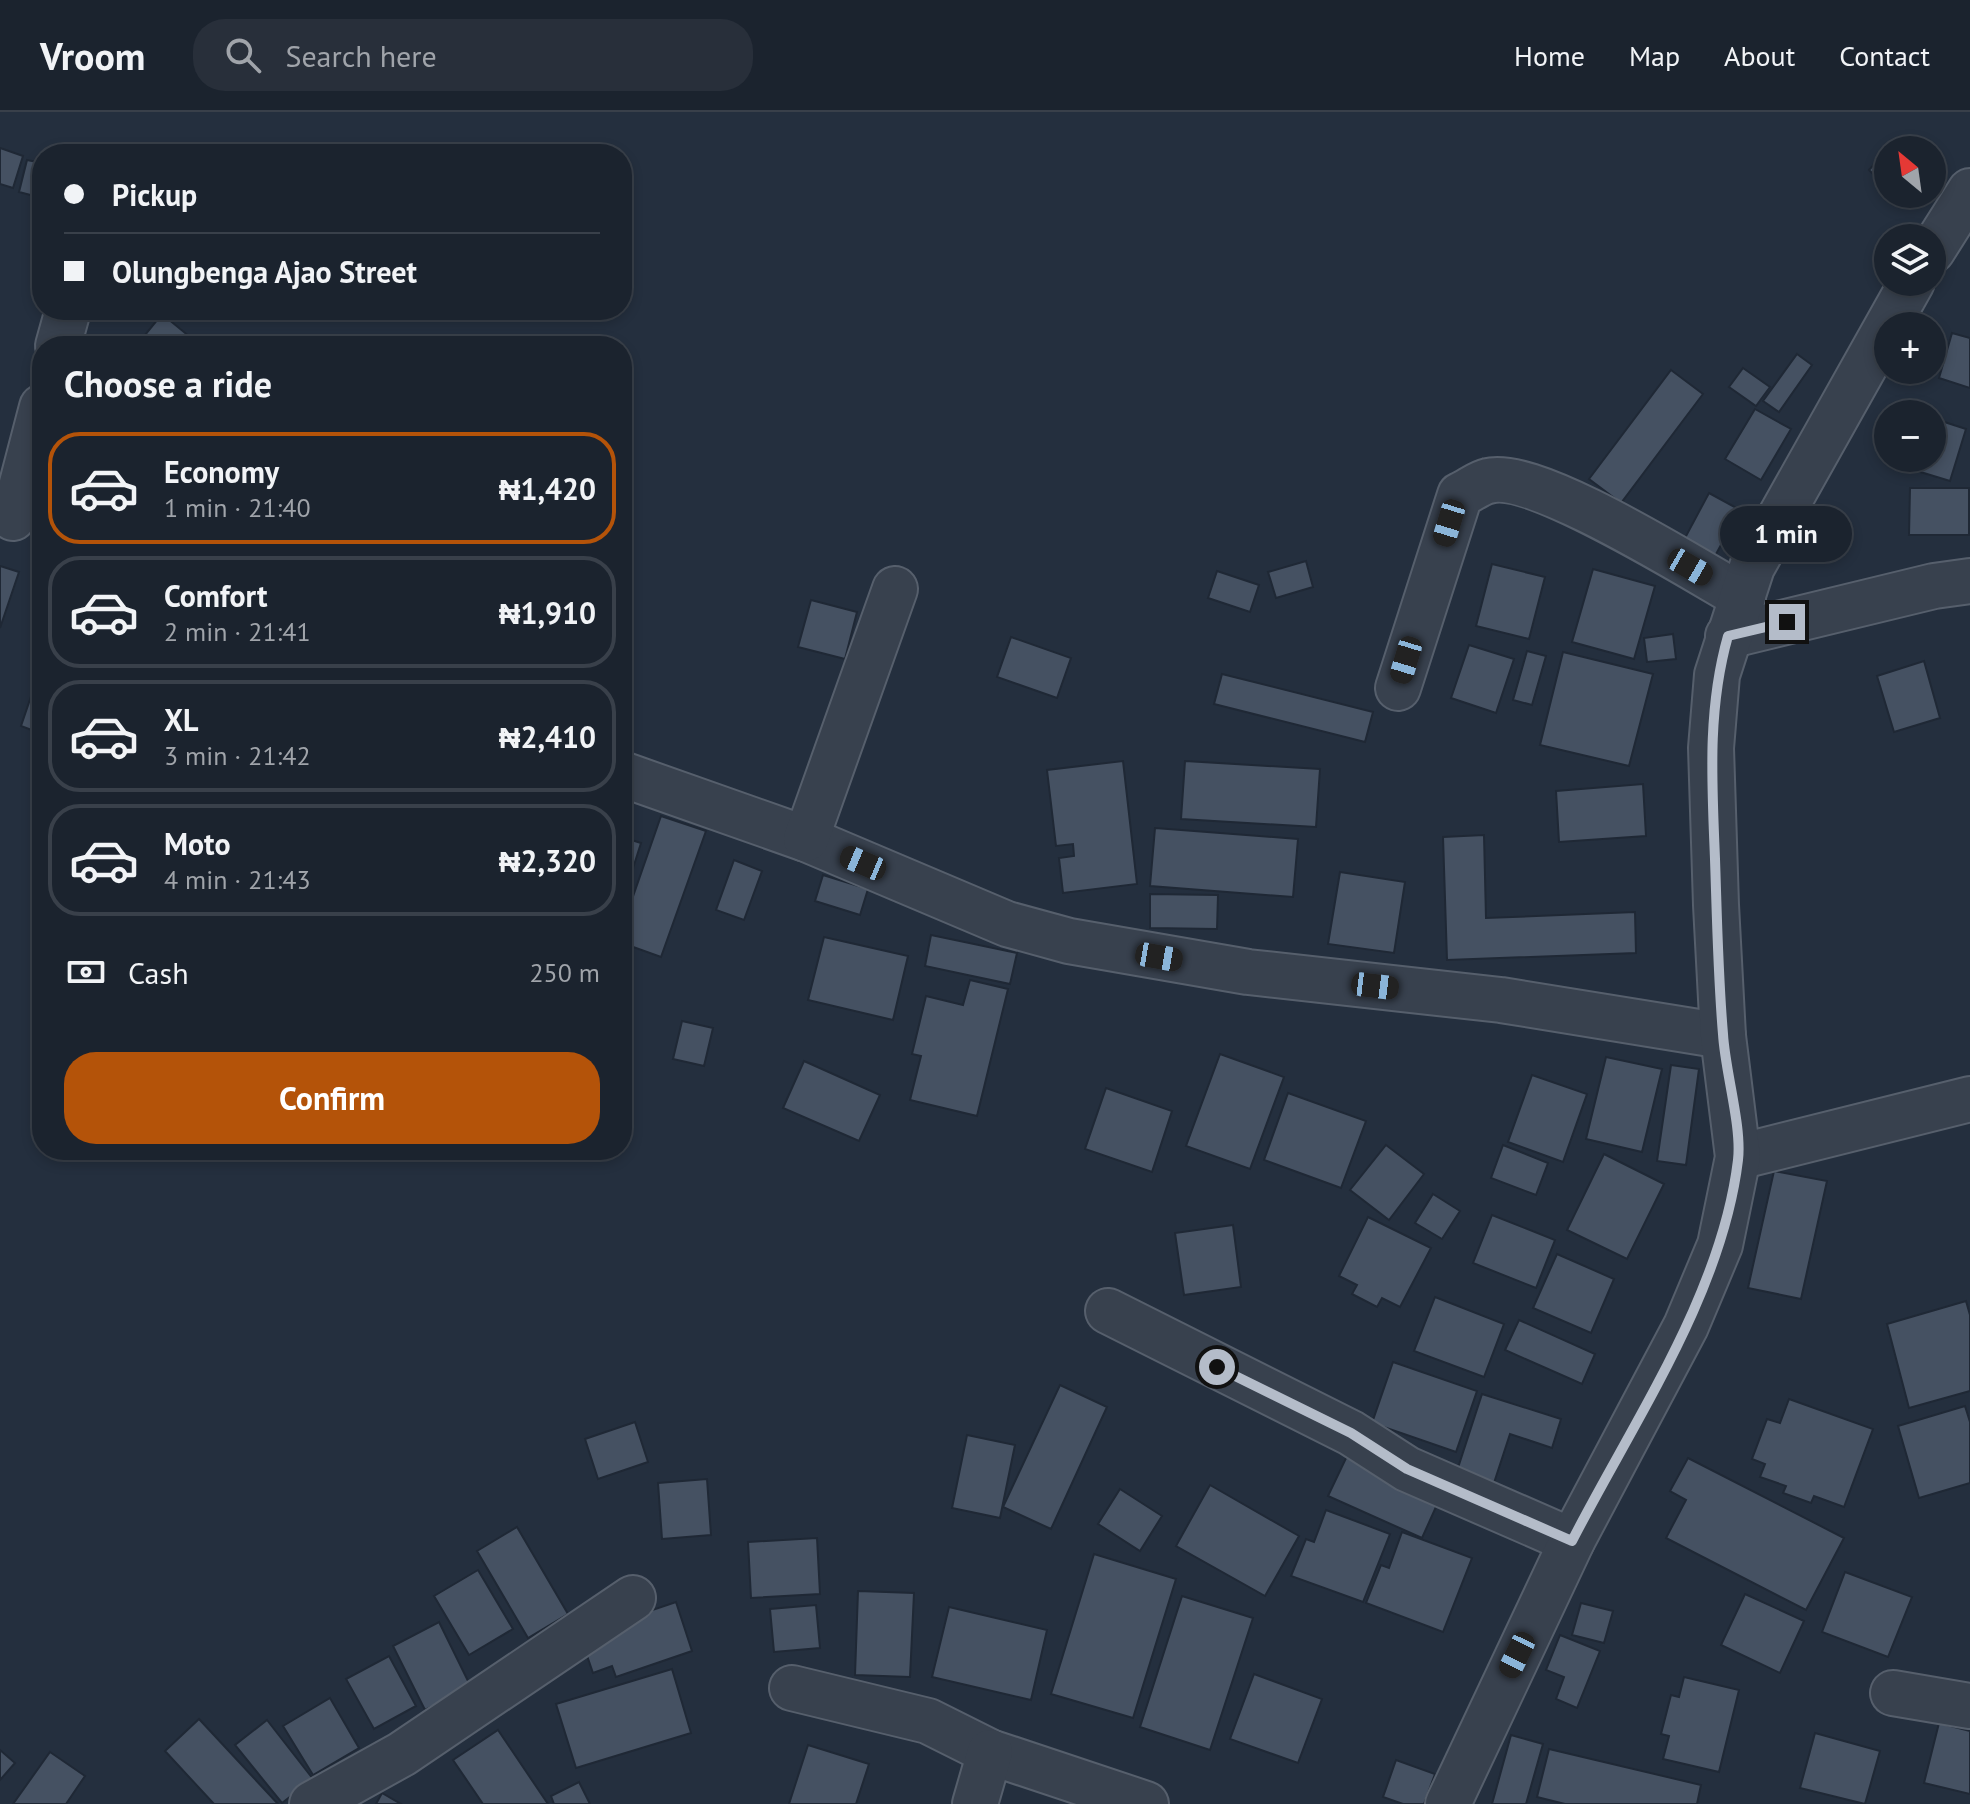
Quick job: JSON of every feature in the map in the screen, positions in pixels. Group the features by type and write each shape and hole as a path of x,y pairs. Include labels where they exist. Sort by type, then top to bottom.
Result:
{"street":[{"path":"1946,229 1970,191"},
{"path":"1448,1804 1572,1541 1686,1326 1720,1245 1738,1157 1723,1036 1711,748 1717,675 1752,567 1904,296"},
{"path":"18,522 32,455"},
{"path":"1398,688 1460,495 1489,480 1519,484 1586,507 1735,617 1970,581"},
{"path":"806,839 895,589"},
{"path":"632,778 806,839 1007,924 1069,941 1248,972 1501,1000 1723,1036"},
{"path":"1738,1157 1970,1099"},
{"path":"1108,1311 1351,1433 1407,1469 1572,1541"},
{"path":"312,1804 402,1754 633,1598"},
{"path":"792,1688 928,1721 990,1752 1146,1804"},
{"path":"1893,1693 1970,1706"},
{"path":"975,1804 990,1752"}],"building":[{"path":"0,148 23,156 13,188 0,184"},
{"path":"27,160 32,161 32,195 19,192"},
{"path":"157,320 169,320 189,336 144,336"},
{"path":"1952,333 1970,338 1970,388 1946,380 1946,354"},
{"path":"1797,354 1812,365 1779,412 1763,401"},
{"path":"1743,368 1770,387 1756,406 1729,387"},
{"path":"1671,370 1703,394 1621,503 1589,479"},
{"path":"1755,409 1791,429 1761,480 1725,459"},
{"path":"1946,423 1966,429 1950,481 1920,472 1946,472"},
{"path":"1910,488 1969,488 1969,535 1909,535"},
{"path":"1709,493 1740,510 1709,567 1678,551"},
{"path":"1306,561 1313,587 1276,598 1268,572"},
{"path":"1492,564 1545,577 1529,639 1476,626"},
{"path":"0,566 19,572 0,628"},
{"path":"1593,569 1655,586 1634,659 1572,642"},
{"path":"1217,571 1259,585 1250,612 1208,598"},
{"path":"811,600 857,612 845,659 798,647"},
{"path":"1673,634 1676,659 1647,662 1644,638"},
{"path":"1011,637 1071,658 1057,698 997,677"},
{"path":"1469,645 1514,659 1496,713 1451,698"},
{"path":"1527,651 1546,656 1532,705 1513,700"},
{"path":"1563,652 1653,674 1629,766 1540,745"},
{"path":"1924,661 1940,718 1894,732 1877,676"},
{"path":"1222,674 1373,712 1365,742 1214,704"},
{"path":"32,694 32,730 21,726"},
{"path":"1123,761 1137,884 1063,893 1059,858 1074,856 1073,844 1056,846 1047,770"},
{"path":"1185,761 1320,769 1316,827 1181,819"},
{"path":"1643,784 1646,836 1559,842 1556,791"},
{"path":"661,816 706,831 661,957 632,947 632,899"},
{"path":"1155,828 1298,839 1293,897 1150,886"},
{"path":"1484,835 1486,918 1635,912 1636,953 1447,960 1443,837"},
{"path":"632,840 641,843 632,871"},
{"path":"734,860 762,871 744,920 716,910"},
{"path":"1340,872 1405,882 1394,953 1328,944"},
{"path":"823,875 868,889 860,915 815,901"},
{"path":"1150,894 1218,895 1217,929 1150,928"},
{"path":"931,935 1017,953 1010,984 925,966"},
{"path":"824,937 908,956 893,1020 808,1000"},
{"path":"970,980 1008,989 977,1116 910,1100 921,1056 912,1054 926,996 963,1005"},
{"path":"682,1021 713,1028 704,1066 673,1059"},
{"path":"1220,1054 1284,1077 1250,1169 1186,1146"},
{"path":"1606,1057 1662,1069 1642,1152 1586,1139"},
{"path":"804,1061 880,1095 859,1141 783,1108"},
{"path":"1671,1065 1699,1069 1686,1165 1657,1161"},
{"path":"1532,1075 1587,1094 1563,1162 1508,1142"},
{"path":"1106,1088 1172,1111 1152,1172 1085,1149"},
{"path":"1288,1093 1366,1121 1341,1188 1264,1160"},
{"path":"1386,1145 1424,1174 1389,1220 1350,1190"},
{"path":"1503,1145 1548,1163 1536,1195 1491,1178"},
{"path":"1604,1154 1664,1184 1627,1259 1567,1230"},
{"path":"1774,1171 1827,1181 1801,1299 1748,1288"},
{"path":"1433,1194 1460,1211 1442,1239 1415,1223"},
{"path":"1492,1215 1555,1240 1536,1288 1473,1263"},
{"path":"1368,1217 1431,1248 1400,1307 1382,1298 1377,1307 1352,1294 1357,1285 1339,1276"},
{"path":"1233,1225 1241,1287 1184,1295 1175,1233"},
{"path":"1557,1254 1614,1279 1591,1333 1533,1308"},
{"path":"1435,1297 1504,1324 1484,1377 1414,1351"},
{"path":"1966,1301 1970,1315 1970,1391 1909,1408 1887,1324"},
{"path":"1519,1320 1595,1354 1582,1384 1505,1350"},
{"path":"1393,1362 1477,1391 1456,1452 1372,1423"},
{"path":"1060,1385 1107,1407 1051,1529 1003,1507"},
{"path":"1482,1394 1561,1419 1552,1448 1510,1434 1492,1489 1455,1477"},
{"path":"1789,1399 1873,1429 1844,1507 1814,1496 1811,1503 1783,1493 1786,1486 1760,1477 1765,1464 1752,1459 1767,1419 1780,1423"},
{"path":"1965,1406 1970,1422 1970,1483 1919,1498 1898,1426"},
{"path":"635,1422 648,1462 598,1479 585,1439"},
{"path":"967,1435 1015,1445 1000,1518 952,1508"},
{"path":"1347,1456 1440,1498 1422,1538 1328,1496"},
{"path":"1688,1458 1844,1538 1806,1610 1666,1538 1686,1500 1670,1491"},
{"path":"707,1479 711,1535 662,1539 658,1483"},
{"path":"1210,1485 1299,1536 1265,1596 1176,1546"},
{"path":"1120,1489 1162,1516 1140,1551 1098,1524"},
{"path":"1326,1510 1390,1534 1363,1602 1291,1576 1306,1539 1314,1542"},
{"path":"517,1527 568,1614 528,1638 477,1551"},
{"path":"1402,1532 1472,1558 1443,1632 1366,1603 1381,1565 1389,1568"},
{"path":"817,1538 820,1594 751,1598 748,1542"},
{"path":"1094,1554 1176,1579 1133,1718 1051,1694"},
{"path":"478,1570 513,1629 469,1655 434,1596"},
{"path":"1845,1572 1912,1597 1888,1657 1822,1632"},
{"path":"858,1591 914,1593 910,1677 855,1675"},
{"path":"1745,1594 1804,1621 1780,1673 1721,1645"},
{"path":"1182,1596 1253,1618 1210,1750 1140,1727"},
{"path":"676,1602 692,1651 616,1677 612,1666 593,1673 583,1644 599,1628"},
{"path":"1581,1603 1613,1611 1604,1643 1572,1635"},
{"path":"816,1605 820,1648 774,1652 770,1609"},
{"path":"949,1607 1047,1630 1031,1700 932,1677"},
{"path":"439,1622 471,1687 425,1710 393,1646"},
{"path":"1560,1635 1600,1651 1577,1708 1556,1699 1564,1677 1546,1670"},
{"path":"389,1656 416,1706 374,1729 346,1679"},
{"path":"672,1669 691,1733 576,1768 556,1704"},
{"path":"1254,1674 1322,1699 1298,1763 1230,1739"},
{"path":"1684,1677 1739,1690 1719,1772 1663,1759 1669,1736 1661,1734 1671,1695 1679,1697"},
{"path":"330,1698 359,1748 313,1775 283,1726"},
{"path":"199,1719 278,1804 214,1804 165,1751"},
{"path":"267,1720 313,1779 282,1803 235,1745"},
{"path":"1939,1723 1970,1731 1970,1794 1924,1783"},
{"path":"498,1730 548,1804 483,1804 453,1760"},
{"path":"1815,1733 1880,1751 1865,1804 1800,1788"},
{"path":"1511,1735 1543,1744 1526,1804 1492,1804"},
{"path":"808,1745 869,1764 856,1804 789,1804"},
{"path":"1549,1749 1701,1785 1697,1804 1565,1804 1537,1797"},
{"path":"0,1750 15,1763 0,1780"},
{"path":"50,1752 85,1776 66,1804 13,1804"},
{"path":"1396,1760 1435,1774 1424,1804 1403,1804 1383,1797"},
{"path":"579,1782 590,1804 554,1804 551,1796"},
{"path":"382,1793 401,1804 376,1804"}],"route":[{"path":"1217,1367 1351,1433 1407,1469 1572,1541 1686,1326 1720,1245 1738,1157 1723,1036 1716,905 1711,748 1717,675 1728,636 1787,622"}]}
